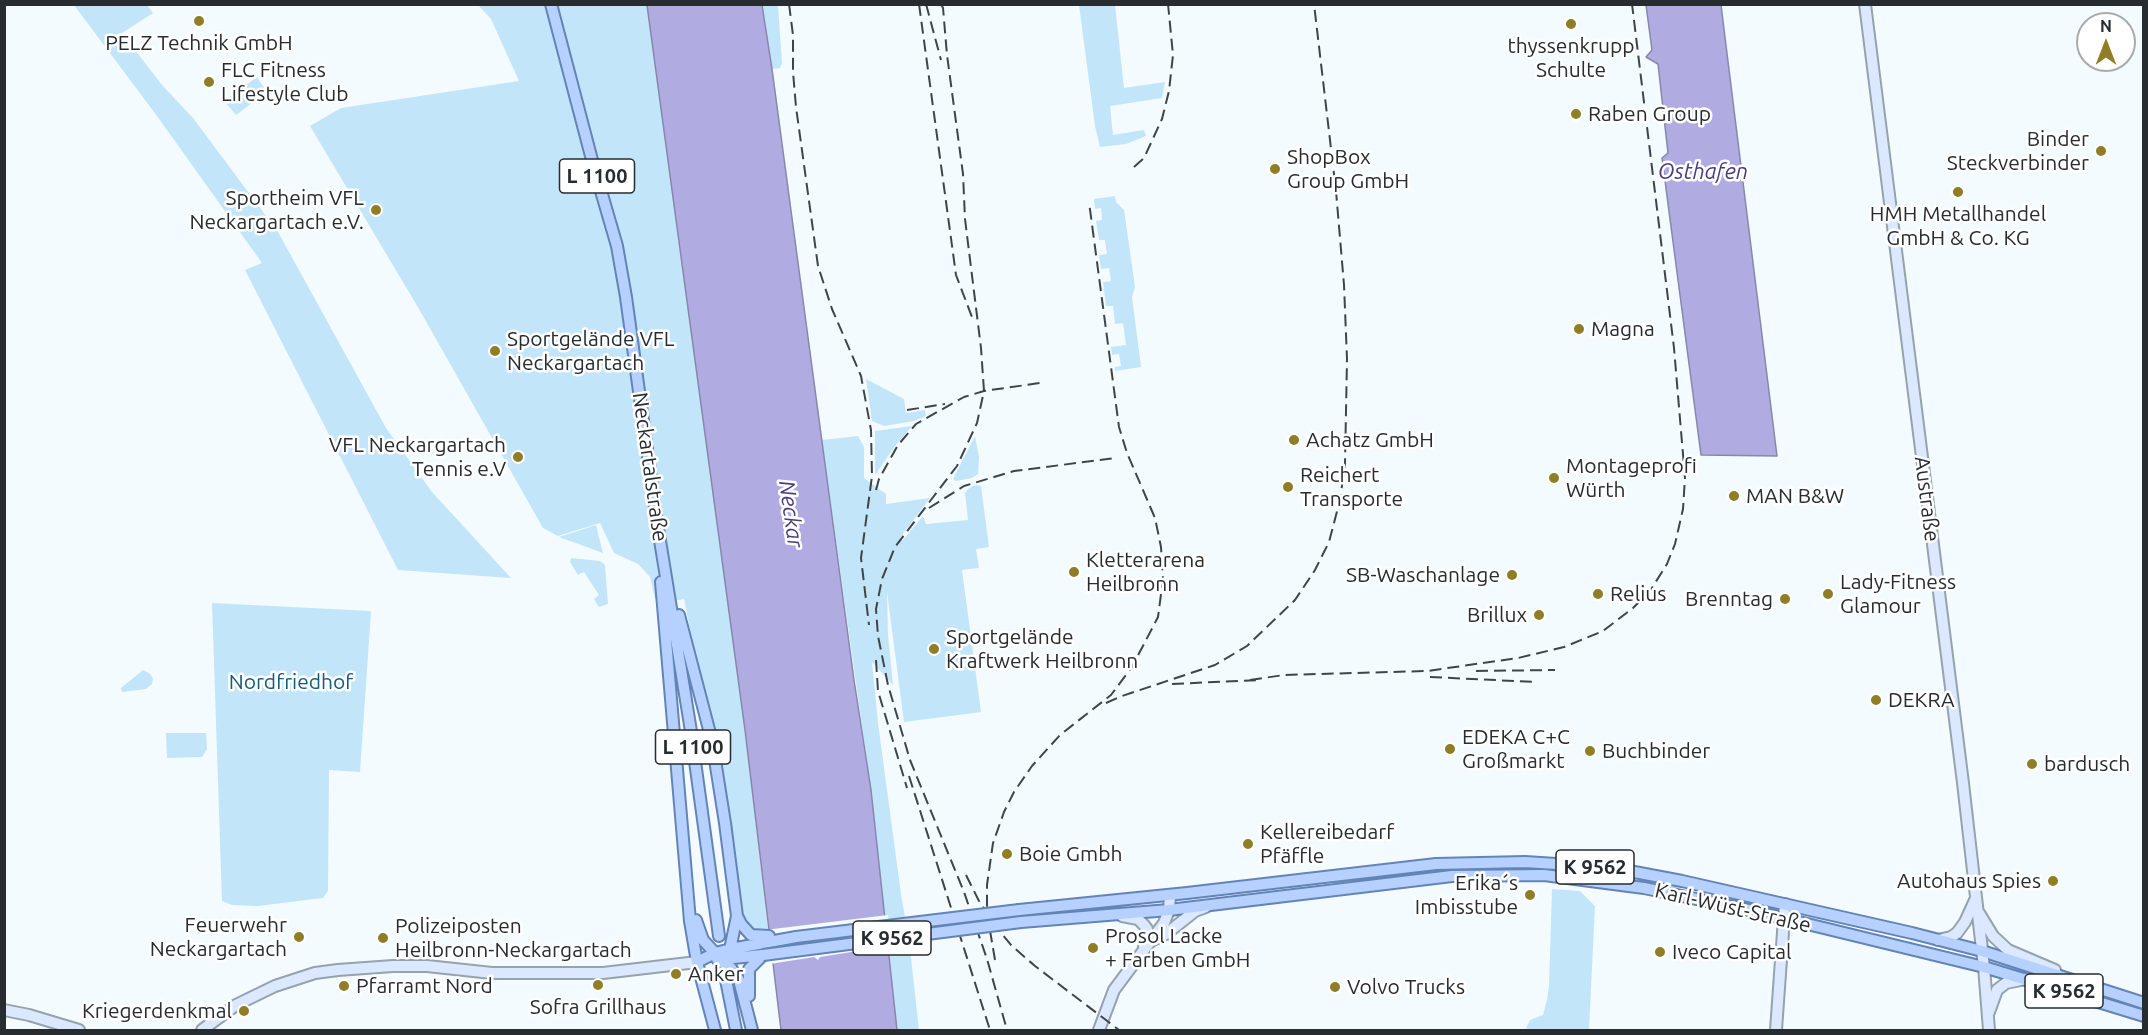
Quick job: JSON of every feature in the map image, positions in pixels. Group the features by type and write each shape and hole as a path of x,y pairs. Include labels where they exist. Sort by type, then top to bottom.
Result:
{"main road":[{"name":"Neckartalstraße","path":"551,4 617,246 657,522 690,725 719,936"},
{"name":"Austraße","path":"1865,4 1976,898 1989,1030"},
{"path":"657,522 690,921 715,1030"},
{"path":"663,559 712,741 725,823 737,916 723,955"},
{"path":"685,850 696,923 703,940 723,955 739,980 753,1030"},
{"name":"Karl-Wüst-Straße","path":"1170,895 1436,864 1525,862 1629,871 1785,904 1982,951 2144,1003"},
{"name":"Karl-Wüst-Straße","path":"1169,910 1440,877 1537,875 1644,888 1784,919 1984,967 2144,1016"},
{"path":"1099,1030 1110,996 1164,923 1169,910 1170,895"},
{"name":"K 9562","path":"202,1030 236,1005 275,986 338,970 427,966 492,973 603,973 700,960 723,955 761,940 1170,895"},
{"path":"1938,940 1957,933 1976,898"},
{"path":"1776,1030 1785,904"},
{"path":"1151,941 1166,934 1195,910 1211,905"},
{"name":"K 9562","path":"723,955 763,955 1021,922 1169,910"},
{"path":"1977,910 1997,941 2008,950 2082,982"},
{"path":"1115,914 1138,919 1147,929 1147,940 1140,955"},
{"path":"737,916 748,932 761,940"},
{"path":"753,1030 748,975 755,961 763,955"},
{"path":"725,975 736,1030"},
{"path":"1988,1015 1997,990 2006,983 2026,979"},
{"path":"4,1010 80,1030"}],"green space":[{"path":"74,5 147,5 153,13 122,33 162,85 193,118 278,232 386,428 432,492 511,578 398,570 245,270 262,263"},
{"path":"478,5 647,5 745,730 770,946 746,950 717,743 697,664 684,599 662,603 655,598 650,577 638,564 614,553 600,523 558,536 543,528 419,309 310,126 341,108 519,81 491,19"},
{"path":"762,5 778,5 782,63 780,68 772,69"},
{"path":"1079,5 1115,5 1124,88 1165,82 1162,98 1110,106 1113,135 1144,130 1146,136 1126,144 1100,147 1095,126"},
{"path":"257,77 267,92 236,115 224,101"},
{"path":"1115,196 1116,202 1124,210 1135,287 1132,297 1141,367 1115,371 1115,367 1121,366 1119,354 1112,355 1111,347 1126,345 1123,323 1115,324 1113,306 1106,306 1103,282 1111,281 1109,268 1101,269 1099,255 1107,254 1105,240 1099,240 1096,221 1102,220 1101,208 1095,209 1094,199"},
{"path":"866,379 904,399 906,413 925,410 926,416 914,421 884,426 872,421"},
{"path":"912,426 895,446 875,475 875,431"},
{"path":"858,436 864,447 864,478 886,494 886,504 930,498 900,538 902,541 923,516 926,524 968,520 965,493 976,485 981,486 989,547 976,549 979,568 962,570 981,712 904,722 887,592 893,685 872,662 919,1030 897,1030 871,790 822,440"},
{"path":"975,436 979,457 978,474 972,478 956,481 953,479"},
{"path":"596,525 603,553 559,537"},
{"path":"571,558 600,561 605,565 608,604 599,607 594,599 599,595 584,572 578,575 570,562"},
{"name":"Nordfriedhof","path":"212,603 371,611 360,772 329,770 328,891 323,898 258,906 232,905 222,901"},
{"path":"143,670 153,678 152,684 146,689 122,692 121,688"},
{"path":"166,733 206,733 207,749 202,757 167,758"},
{"path":"1552,889 1580,891 1595,906 1589,1030 1530,1030 1526,1028 1530,1020 1543,1015 1547,1000"}],"water":[{"name":"Neckar","path":"647,5 762,5 871,790 897,1030 781,1030 745,730"},
{"name":"Osthafen","path":"1646,5 1721,5 1777,456 1701,455 1662,158 1668,153 1658,64 1646,57 1652,50"}],"pier":[{"path":"888,915 891,947 871,950 868,954 864,950 820,957 818,960 814,957 770,964 765,930"}],"railway":[{"path":"789,4 793,35 796,107 818,266 832,309 861,376 871,430 872,476 861,558 869,625"},
{"path":"919,4 956,275 972,317"},
{"path":"926,4 941,60"},
{"path":"941,4 963,174 965,219 984,391 977,423 957,466 895,547 882,579 876,609 878,636 888,685 910,760 964,892 987,959 1007,1030"},
{"path":"1134,167 1144,158 1162,119 1169,91 1173,55 1168,4"},
{"path":"1106,703 1215,665 1247,646 1295,600 1315,570 1329,542 1340,500 1345,464 1347,359 1344,285 1336,191 1314,4"},
{"path":"1250,680 1284,675 1427,671 1518,658 1564,647 1603,631 1633,608 1650,591 1667,564 1675,544 1683,509 1685,478 1674,348 1632,4"},
{"path":"995,960 987,913 987,885 993,843 1004,812 1014,792 1032,766 1060,735 1111,695 1132,667 1158,617 1163,579 1161,547 1155,518 1127,453 1119,427 1089,202"},
{"path":"876,490 879,479 898,445 916,424 964,397 984,391 1040,383"},
{"path":"907,410 945,404"},
{"path":"929,508 964,486 1014,471 1116,458"},
{"path":"876,660 878,691 907,788"},
{"path":"1476,671 1555,670"},
{"path":"1430,677 1536,682"},
{"path":"1172,684 1259,680"},
{"path":"909,776 990,1030"},
{"path":"966,875 979,901 1012,946 1119,1030"}],"place":[{"name":"PELZ Technik GmbH","path":"199,21"},
{"name":"thyssenkrupp Schulte","path":"1571,24"},
{"name":"FLC Fitness Lifestyle Club","path":"209,82"},
{"name":"Raben Group","path":"1576,114"},
{"name":"Binder Steckverbinder","path":"2101,151"},
{"name":"ShopBox Group GmbH","path":"1275,169"},
{"name":"HMH Metallhandel GmbH & Co. KG","path":"1958,192"},
{"name":"Sportheim VFL Neckargartach e.V.","path":"376,210"},
{"name":"Magna","path":"1579,329"},
{"name":"Sportgelände VFL Neckargartach","path":"495,351"},
{"name":"Achatz GmbH","path":"1294,440"},
{"name":"VFL Neckargartach Tennis e.V","path":"518,457"},
{"name":"Montageprofi Würth","path":"1554,478"},
{"name":"Reichert Transporte","path":"1288,487"},
{"name":"MAN B&W","path":"1734,496"},
{"name":"Kletterarena Heilbronn","path":"1074,572"},
{"name":"SB-Waschanlage","path":"1512,575"},
{"name":"Relius","path":"1598,594"},
{"name":"Lady-Fitness Glamour","path":"1828,594"},
{"name":"Brenntag","path":"1785,599"},
{"name":"Brillux","path":"1539,615"},
{"name":"Sportgelände Kraftwerk Heilbronn","path":"934,649"},
{"name":"DEKRA","path":"1876,700"},
{"name":"EDEKA C+C Großmarkt","path":"1450,749"},
{"name":"Buchbinder","path":"1590,751"},
{"name":"bardusch","path":"2032,764"},
{"name":"Kellereibedarf Pfäffle","path":"1248,844"},
{"name":"Boie Gmbh","path":"1007,854"},
{"name":"Autohaus Spies","path":"2053,881"},
{"name":"Erika´s Imbisstube","path":"1530,895"},
{"name":"Feuerwehr Neckargartach","path":"299,937"},
{"name":"Polizeiposten Heilbronn-Neckargartach","path":"383,938"},
{"name":"Prosol Lacke + Farben GmbH","path":"1093,948"},
{"name":"Iveco Capital","path":"1660,952"},
{"name":"Anker","path":"676,974"},
{"name":"Sofra Grillhaus","path":"598,985"},
{"name":"Pfarramt Nord","path":"344,986"},
{"name":"Volvo Trucks","path":"1335,987"},
{"name":"Kriegerdenkmal","path":"244,1011"}]}
